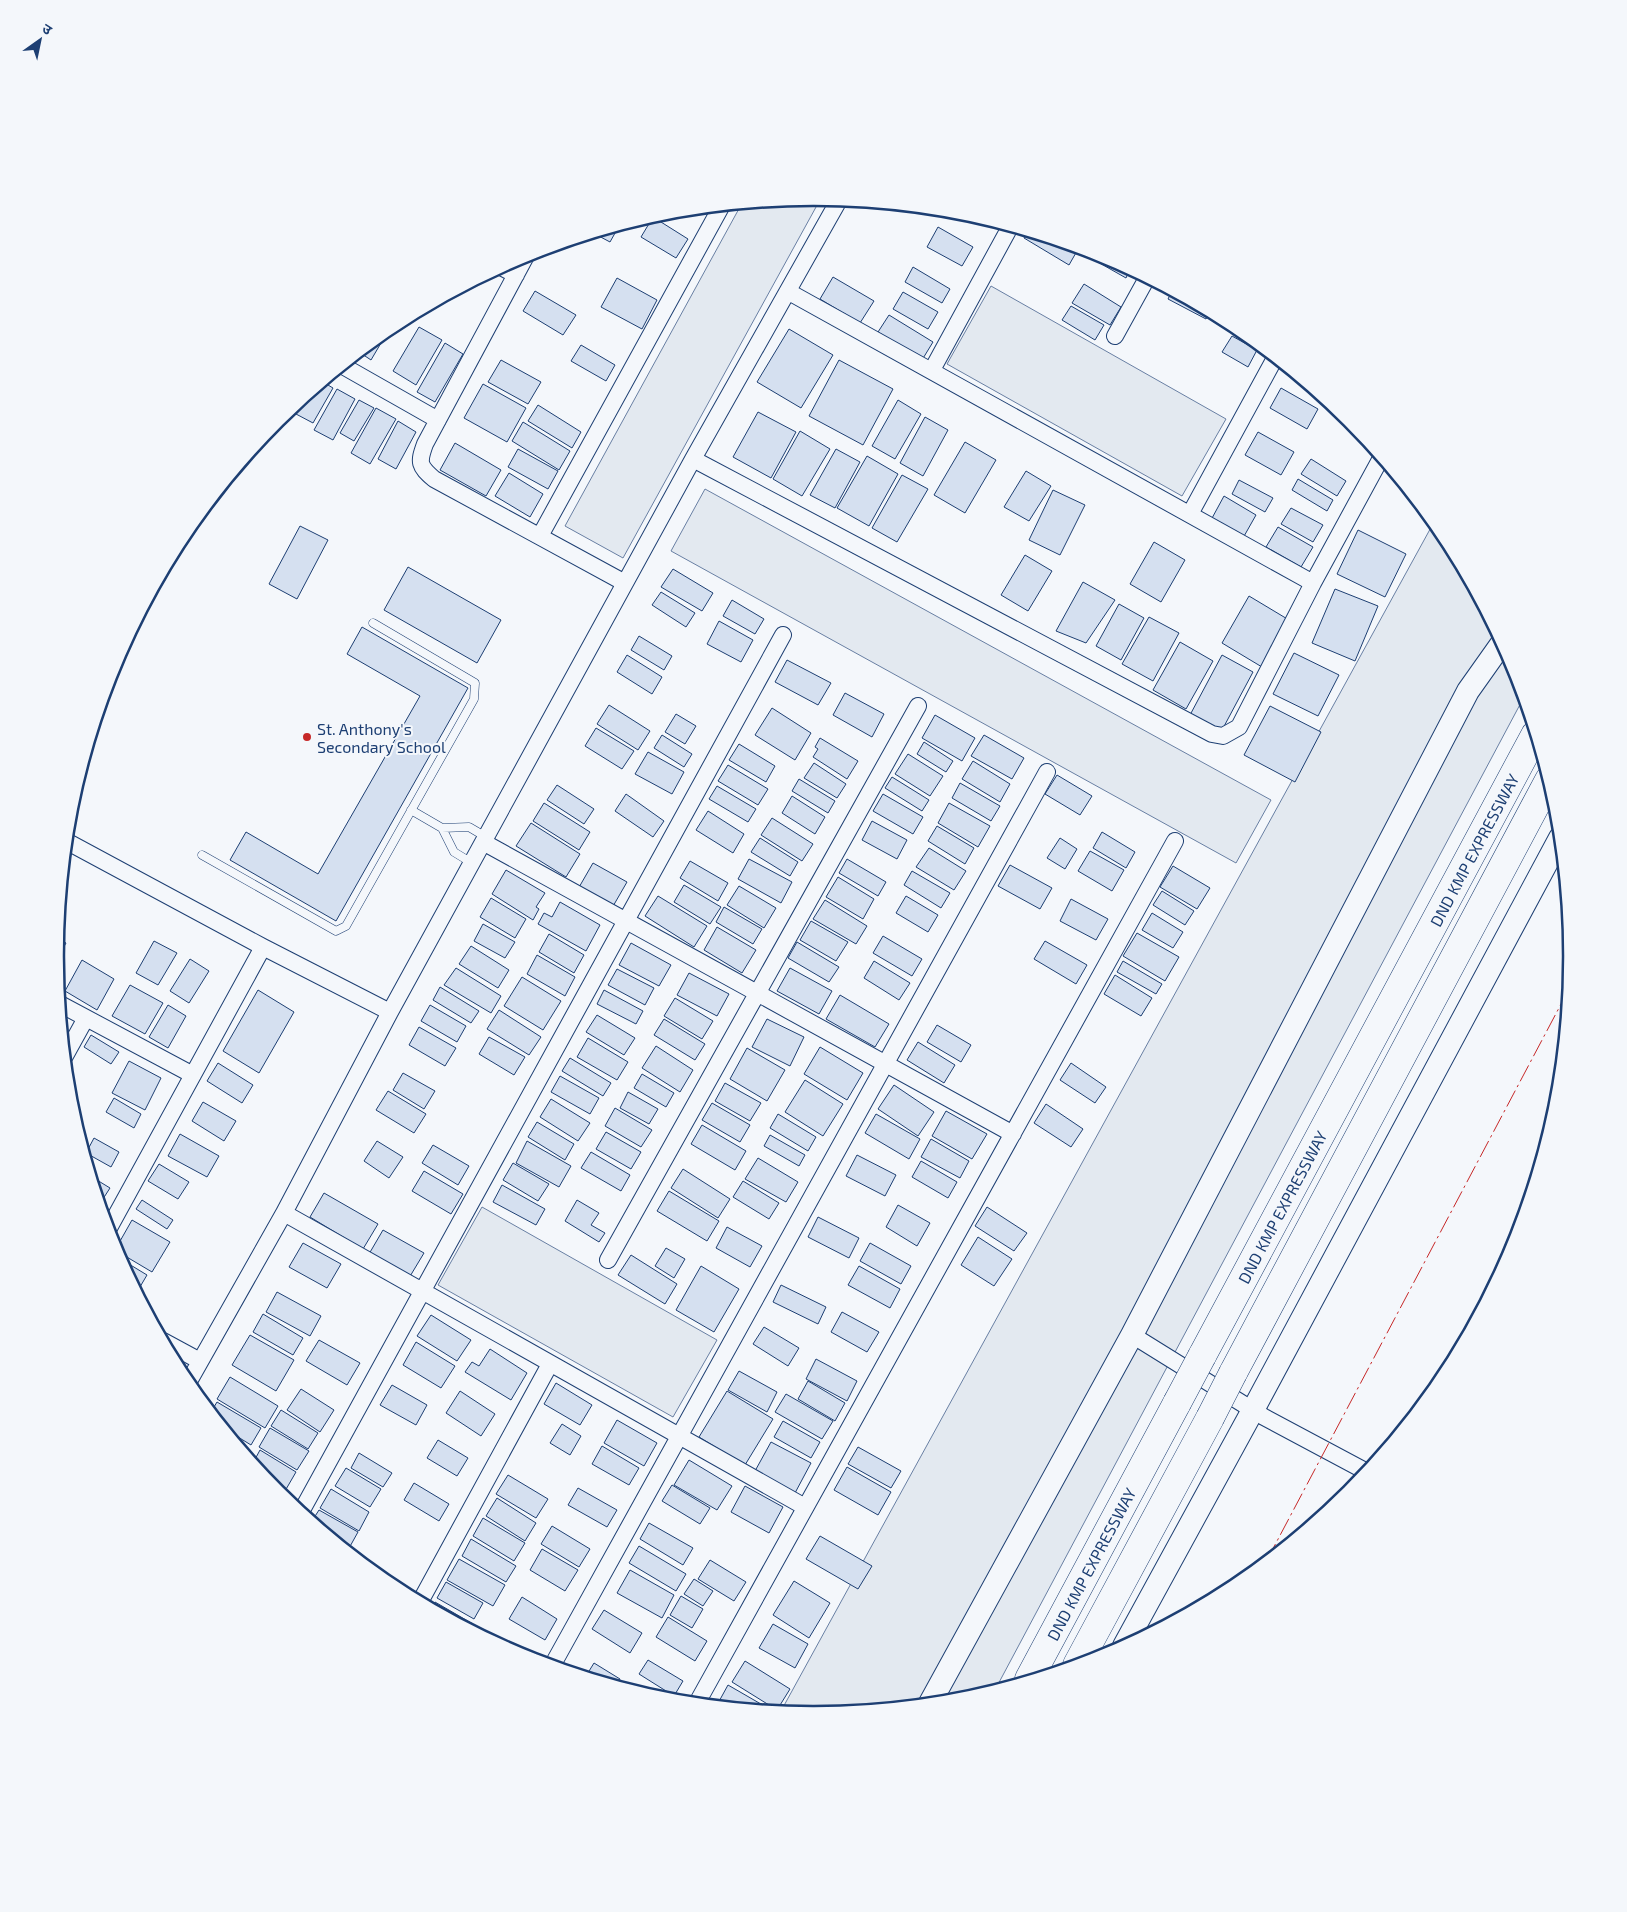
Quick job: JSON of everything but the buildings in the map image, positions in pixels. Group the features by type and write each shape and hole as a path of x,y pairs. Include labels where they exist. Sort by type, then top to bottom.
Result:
{"highway":[{"name":"DND KMP EXPRESSWAY","path":"1032,1673 1531,742"},
{"name":"DND KMP EXPRESSWAY","path":"1082,1656 1544,789"}],"street":[{"path":"192,1376 284,1213 390,1012 693,459 789,292 835,207"},
{"path":"540,536 718,213"},
{"path":"932,370 1007,232"},
{"path":"521,266 425,444 419,459 423,469 434,479 625,583"},
{"path":"509,271 516,275"},
{"path":"1115,336 1144,284"},
{"path":"789,292 1313,583"},
{"path":"1190,514 1272,363"},
{"path":"348,369 438,420"},
{"path":"693,459 1212,734 1223,736 1239,727 1313,583 1378,463"},
{"path":"304,1506 783,635"},
{"path":"934,1695 1132,1335 1468,691 1497,650"},
{"path":"608,1260 918,706"},
{"path":"556,1660 1047,772"},
{"path":"485,839 626,921 1013,1134"},
{"path":"701,1696 1175,841"},
{"path":"72,844 263,947 390,1012"},
{"path":"1131,1635 1259,1413 1555,847"},
{"path":"113,1221 263,947"},
{"path":"65,1007 193,1075"},
{"path":"69,1048 86,1018"},
{"path":"284,1213 806,1507"},
{"path":"1132,1335 1259,1413 1360,1468"},
{"path":"174,1347 200,1361"},
{"path":"424,1595 550,1364"}],"lane":[{"path":"202,855 336,931 346,926 474,699 475,683 373,623"},
{"path":"411,810 442,828 469,827 485,839"},
{"path":"442,828 454,852 472,863"}],"shaded area":[{"path":"817,206 623,558 565,526 738,211"},
{"path":"991,286 1226,419 1182,496 947,364"},
{"path":"705,489 1271,800 1236,863 671,551"},
{"path":"1430,529 1463,581 1486,624 1519,705 999,1682 911,1699 863,1704 784,1705"},
{"path":"482,1207 717,1340 673,1417 438,1285"}],"power":[{"path":"1273,1548 1562,1002"}],"place":[{"name":"St. Anthony's Secondary School","path":"307,737"}]}
